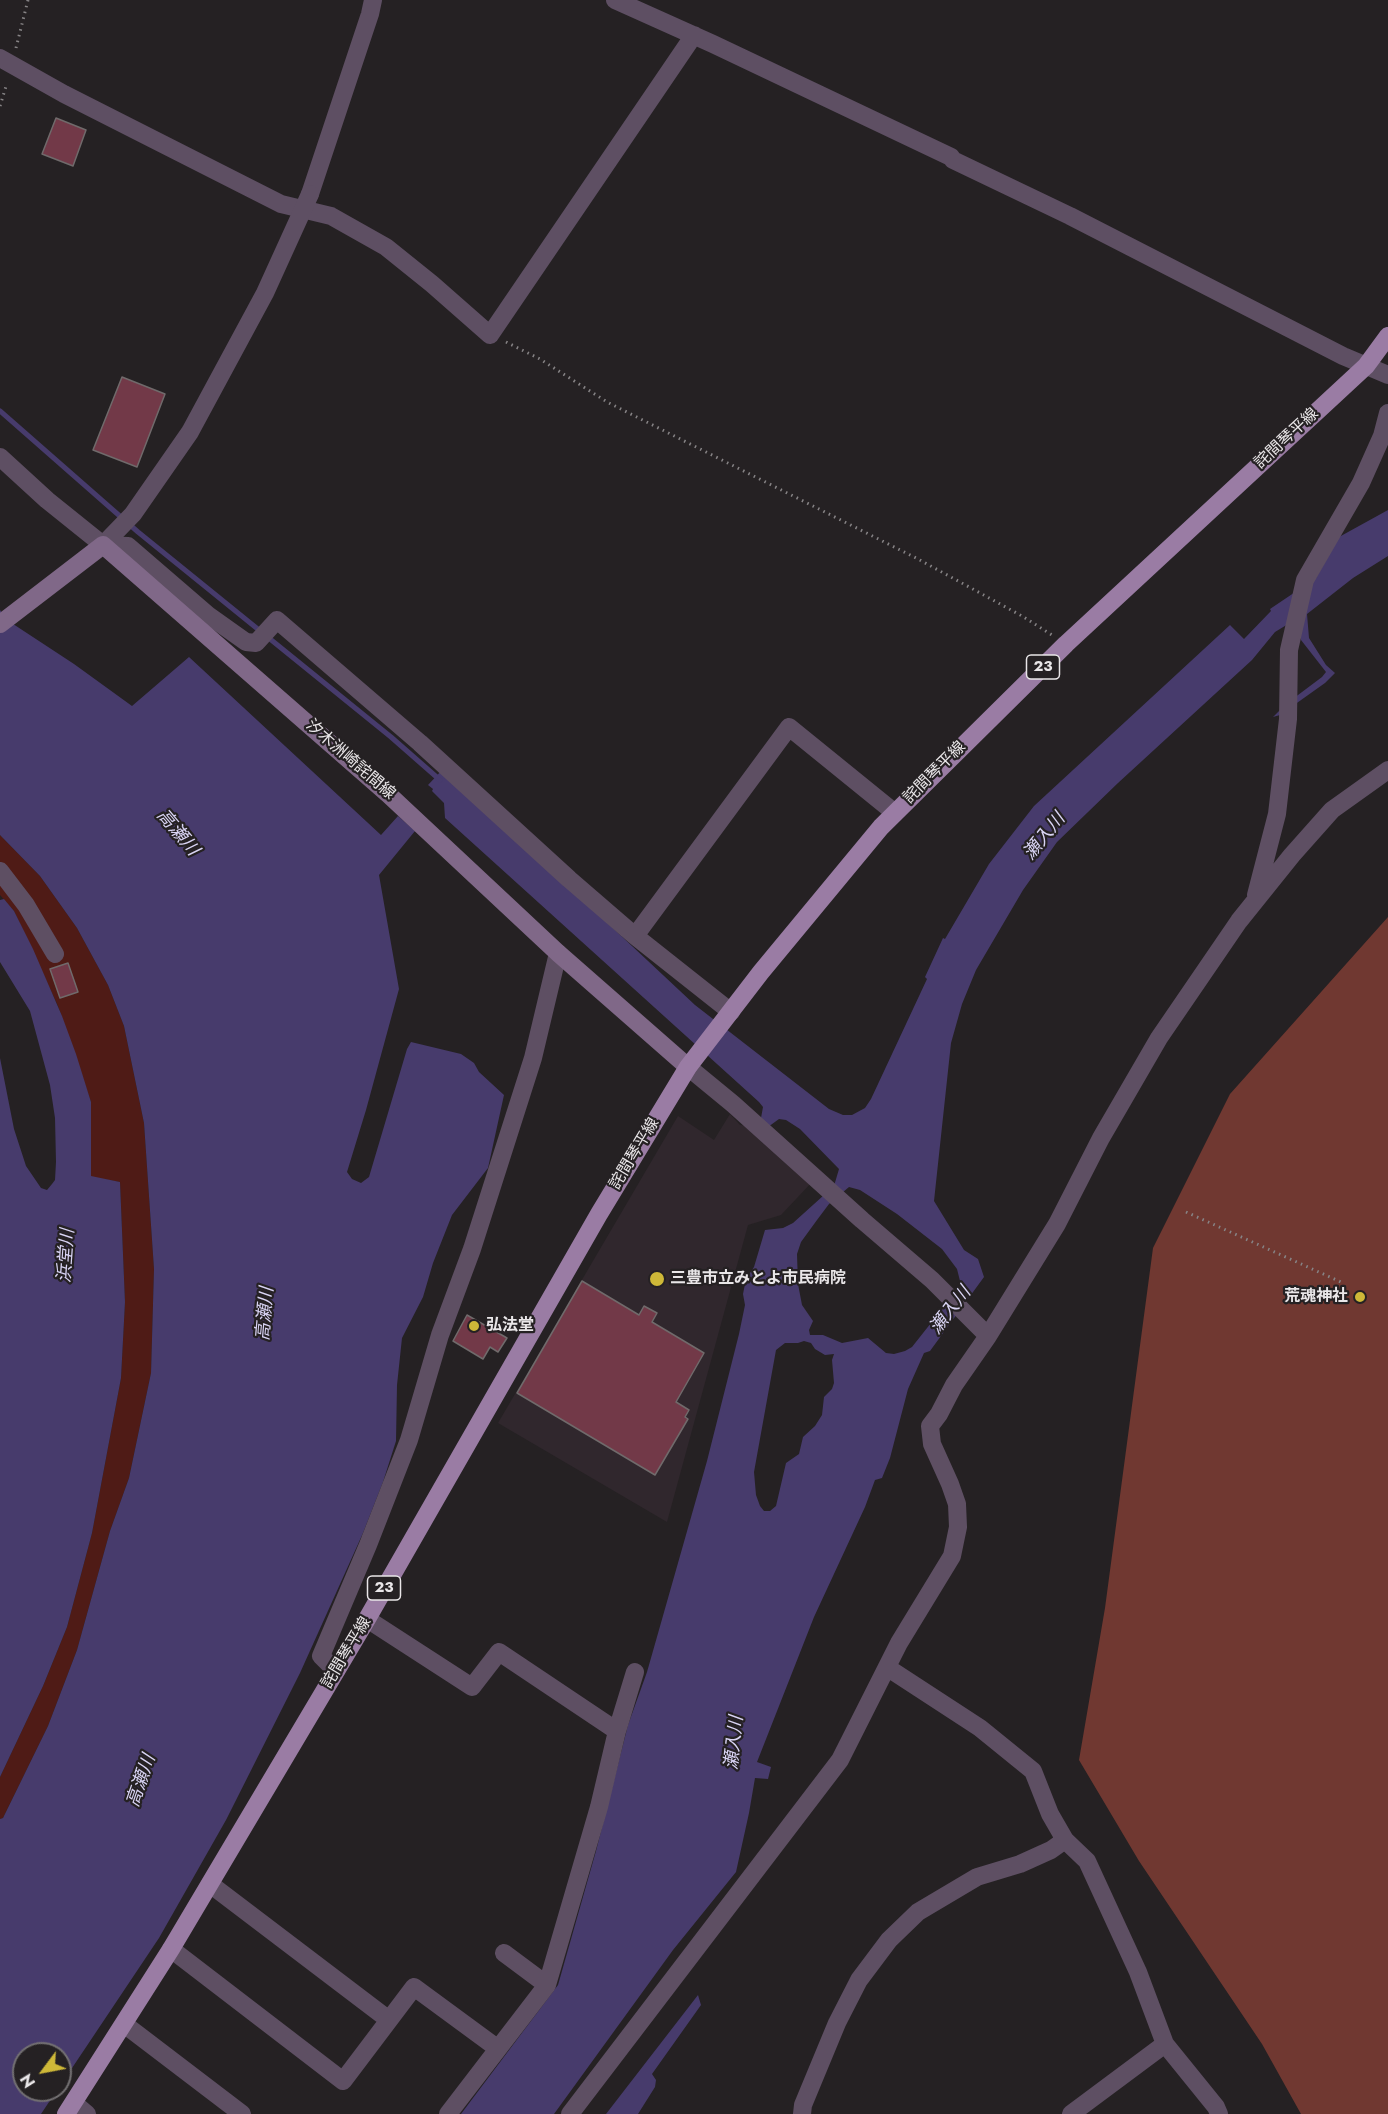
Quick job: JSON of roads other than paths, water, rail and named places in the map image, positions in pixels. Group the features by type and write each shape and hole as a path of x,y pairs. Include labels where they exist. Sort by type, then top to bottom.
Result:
{"main road":[{"name":"詫間琴平線","path":"76,2110 124,2024 367,1619 598,1214 692,1063 776,954 881,827 1066,644 1366,366 1388,336"},
{"path":"0,624 100,547"},
{"name":"汐木洲崎詫間線","path":"100,547 388,794 558,953 692,1063"}],"street":[{"path":"100,547 133,514 190,432 265,293 306,202 373,0"},
{"path":"615,0 951,157 1343,356 1388,375"},
{"path":"6,61 64,94 281,204 306,202 386,247 490,335 694,35"},
{"path":"1255,899 1277,814 1288,719 1289,650 1305,580 1361,483 1382,436 1388,413"},
{"path":"0,457 100,547 128,546 232,634 246,642 256,643 277,620 420,743 569,879 727,1016"},
{"path":"635,936 789,727 895,813"},
{"path":"570,2114 840,1760 899,1643 952,1556 958,1527 957,1504 932,1444 930,1426 1057,1224 1101,1138 1159,1038 1255,899 1332,810 1388,770"},
{"path":"0,871 26,905 55,954"},
{"path":"336,1671 321,1656 410,1440 440,1335 472,1249 533,1058 558,953"},
{"path":"692,1063 862,1220 932,1280 988,1336"},
{"path":"367,1619 472,1688 499,1652 617,1731"},
{"path":"888,1668 980,1728 1033,1771 1050,1814 1065,1840 1088,1861 1138,1972 1165,2044 1216,2107 1219,2114"},
{"path":"448,2114 547,1985 599,1807 617,1731 635,1672"},
{"path":"806,2111 837,2024 859,1980 889,1940 918,1912 977,1877 1051,1850 1065,1840"},
{"path":"210,1884 389,2020"},
{"path":"171,1949 343,2081 414,1987 497,2048"},
{"path":"504,1953 547,1985"},
{"path":"124,2024 242,2114"},
{"path":"1071,2114 1165,2044"}],"water":[{"name":"瀬入川","path":"1388,510 1388,556 1353,578 1307,614 1309,638 1326,665 1335,673 1325,683 1280,715 1273,717 1326,672 1301,640 1298,618 1275,632 1252,660 1057,842 1023,890 976,970 962,1004 951,1043 934,1201 964,1250 978,1259 984,1277 930,1351 924,1353 908,1389 890,1458 882,1478 875,1480 865,1507 814,1617 757,1762 771,1767 768,1779 755,1778 736,1872 673,1950 554,2114 461,2114 558,1985 596,1851 628,1725 647,1672 707,1461 739,1334 745,1305 743,1294 746,1279 754,1267 765,1230 783,1228 793,1223 834,1186 839,1169 800,1129 786,1120 779,1119 768,1127 761,1118 763,1107 759,1102 445,818 444,803 428,785 443,769 695,1005 829,1109 843,1115 852,1115 865,1108 871,1099 927,979 925,977 943,938 945,939 989,864 1034,806 1230,625 1244,639 1271,611 1270,609 1316,578 1339,537","holes":["849,1187 860,1190 897,1214 942,1249 957,1269 961,1285 912,1347 905,1351 894,1354 886,1353 868,1338 842,1343 823,1335 810,1335 809,1330 813,1321 802,1305 798,1284 797,1254 801,1242 829,1204","804,1341 811,1343 815,1349 825,1355 834,1354 832,1360 834,1383 832,1389 824,1397 822,1415 815,1426 803,1437 799,1454 786,1463 776,1506 770,1511 764,1511 756,1495 754,1472 776,1350 785,1343"]},
{"name":"高瀬川","path":"0,610 7,620 132,706 189,657 381,835 398,816 415,831 379,875 399,989 347,1172 352,1179 361,1183 369,1177 411,1042 461,1054 474,1063 479,1072 504,1095 488,1168 452,1215 433,1263 423,1297 402,1338 397,1385 396,1441 383,1482 363,1533 300,1673 226,1820 159,1938 72,2068 72,2042 12,2042 12,2102 49,2102 41,2114 0,2114 0,1819 3,1818 48,1726 77,1650 110,1531 129,1478 151,1373 154,1269 144,1123 124,1026 108,985 77,928 40,876 0,835"},
{"name":"浜堂川","path":"4,899 14,911 33,949 76,1054 91,1102 91,1176 120,1182 125,1302 121,1378 92,1533 67,1627 43,1686 0,1777 0,1058 14,1129 26,1166 41,1188 47,1190 55,1180 56,1162 55,1118 50,1085 30,1011 0,962 0,900"},
{"path":"698,1995 701,2005 652,2074 656,2080 655,2087 638,2114 606,2114"}],"waterway":[{"path":"0,411 138,532 391,737 440,780"}],"place":[{"name":"三豊市立みとよ市民病院","path":"657,1279"},
{"name":"荒魂神社","path":"1360,1297"},
{"name":"弘法堂","path":"474,1326"}]}
